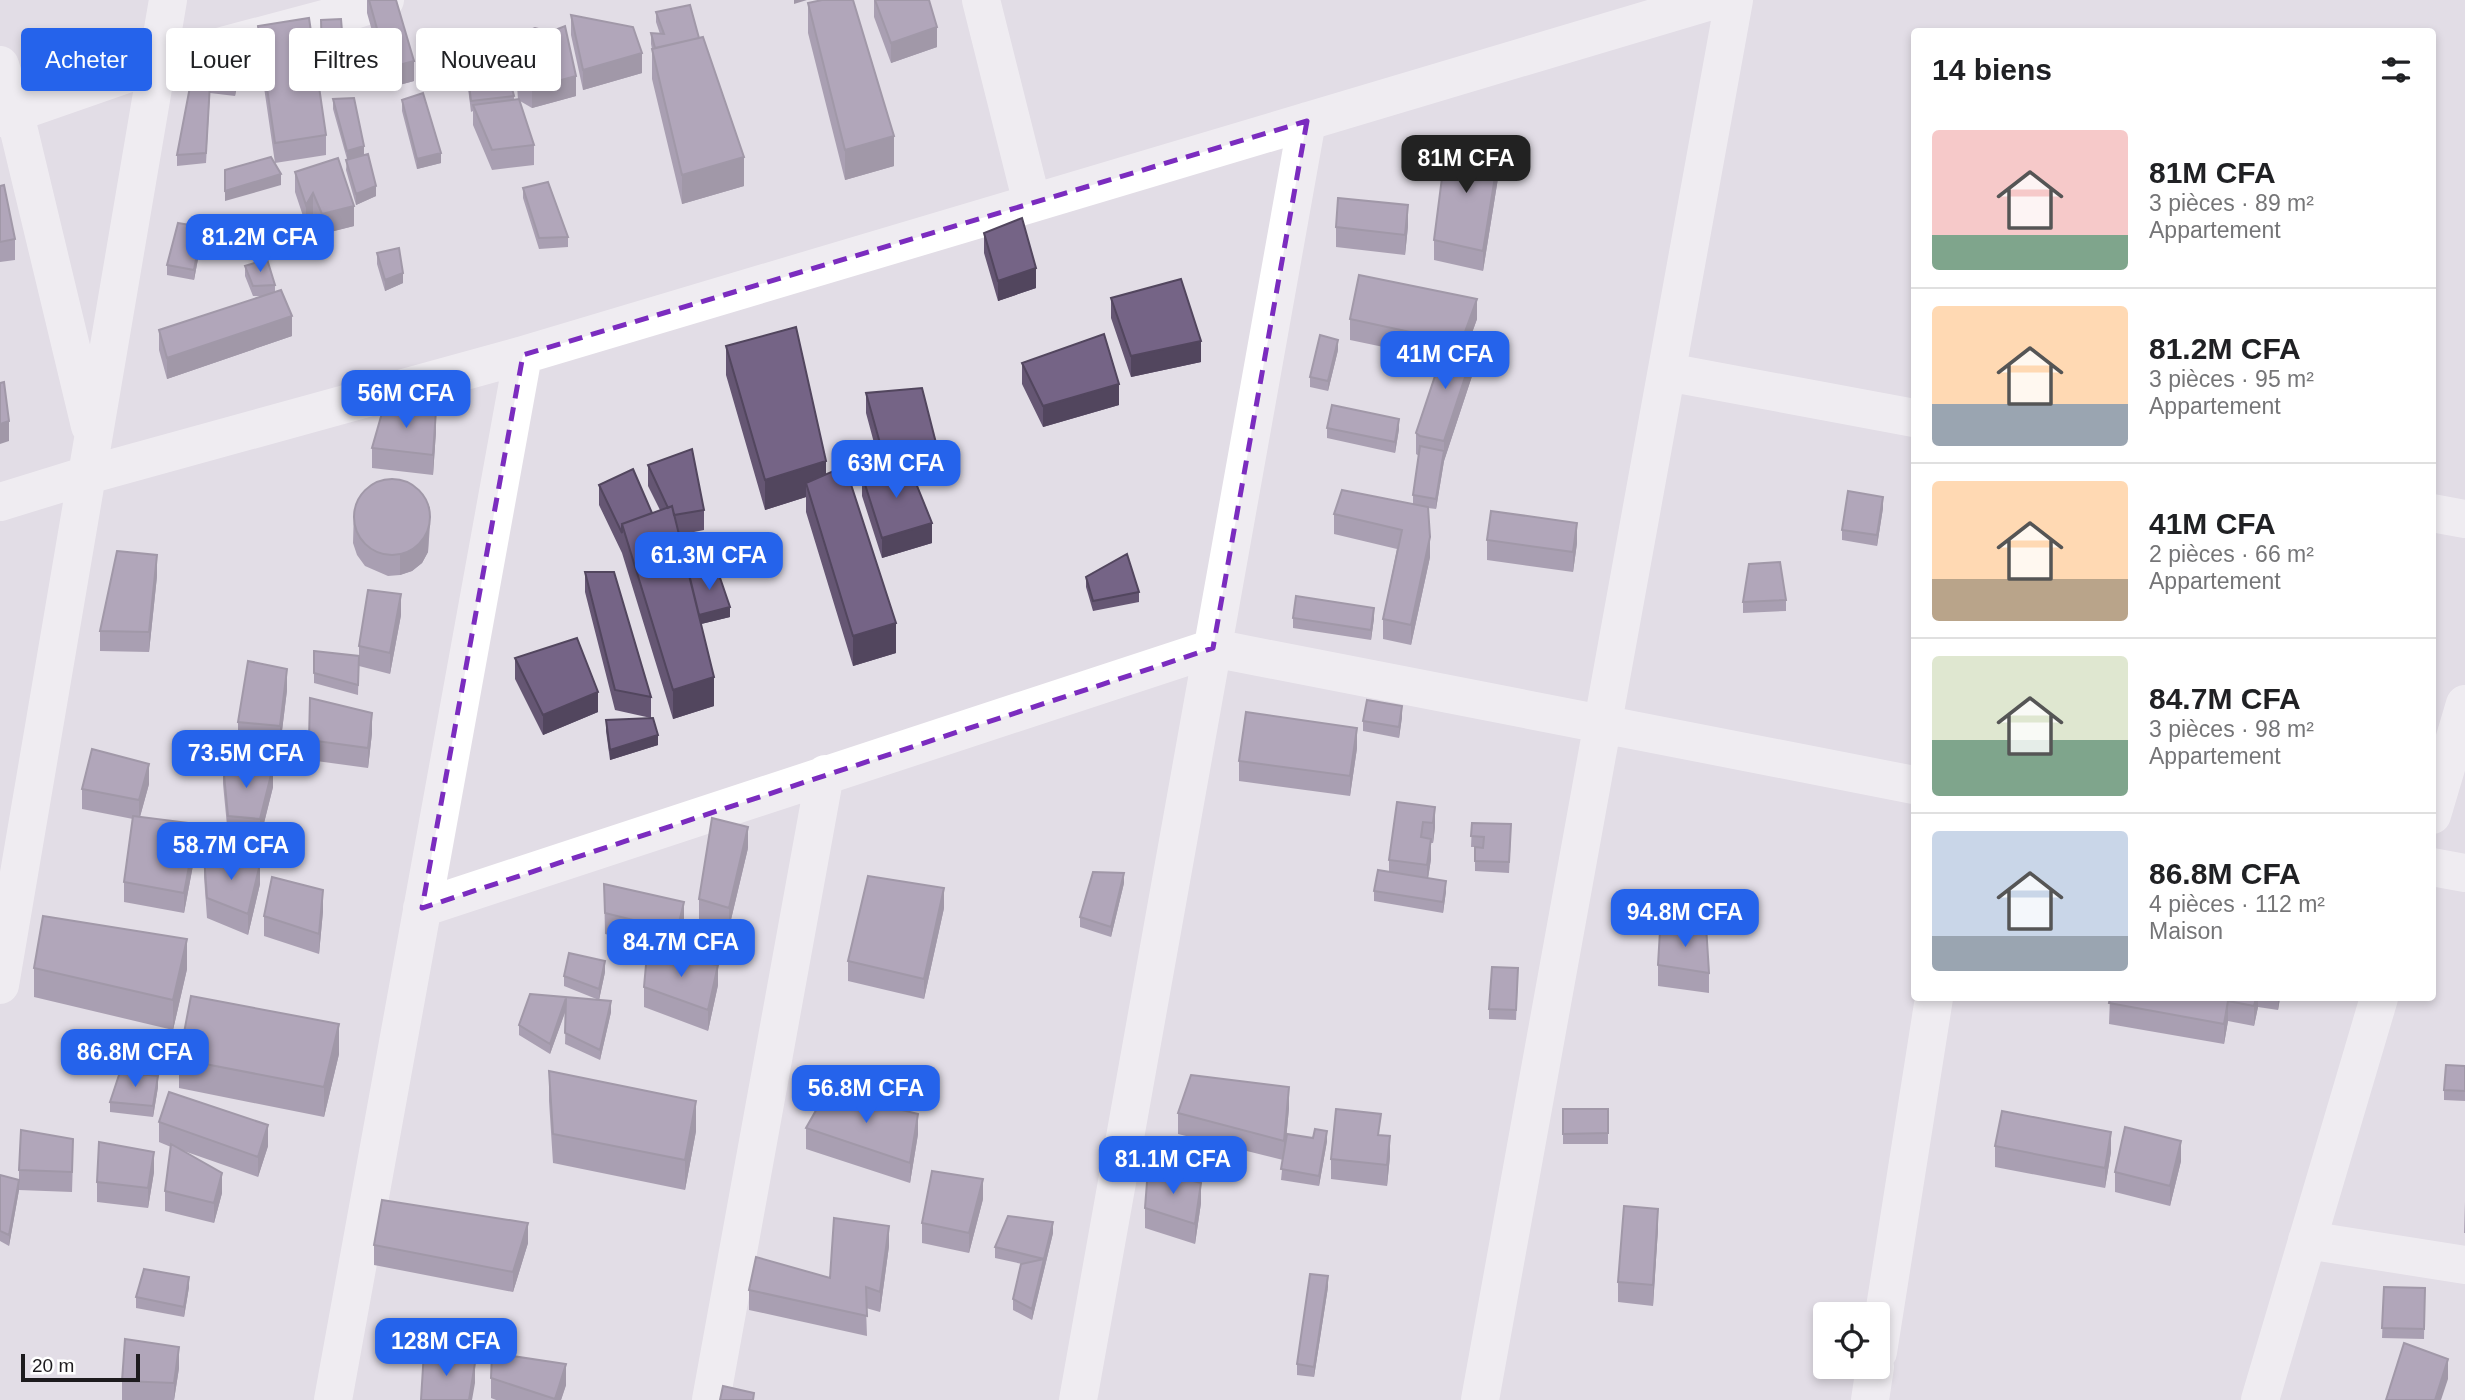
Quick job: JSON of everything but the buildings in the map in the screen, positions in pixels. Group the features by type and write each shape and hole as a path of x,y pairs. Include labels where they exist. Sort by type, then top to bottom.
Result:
{"street":[{"path":"0,985 6,903 91,459 168,0"},
{"path":"7,116 158,63 339,15 385,0"},
{"path":"981,0 1032,202"},
{"path":"0,502 91,459 523,355 1714,0"},
{"path":"1480,1400 1734,0"},
{"path":"0,65 7,116 91,459"},
{"path":"1078,1400 1307,121"},
{"path":"333,1400 523,355"},
{"path":"1667,372 1911,417"},
{"path":"2436,514 2465,519"},
{"path":"422,908 1213,648 1911,784"},
{"path":"2436,802 2465,704"},
{"path":"711,1400 825,774"},
{"path":"2436,868 2465,873"},
{"path":"1886,1302 1934,1001"},
{"path":"2260,1400 2378,1001"},
{"path":"2307,1240 2465,1265"},
{"path":"1870,1400 1873,1379"}],"highlighted area":[{"path":"1307,121 1213,648 422,908 523,355"}]}
